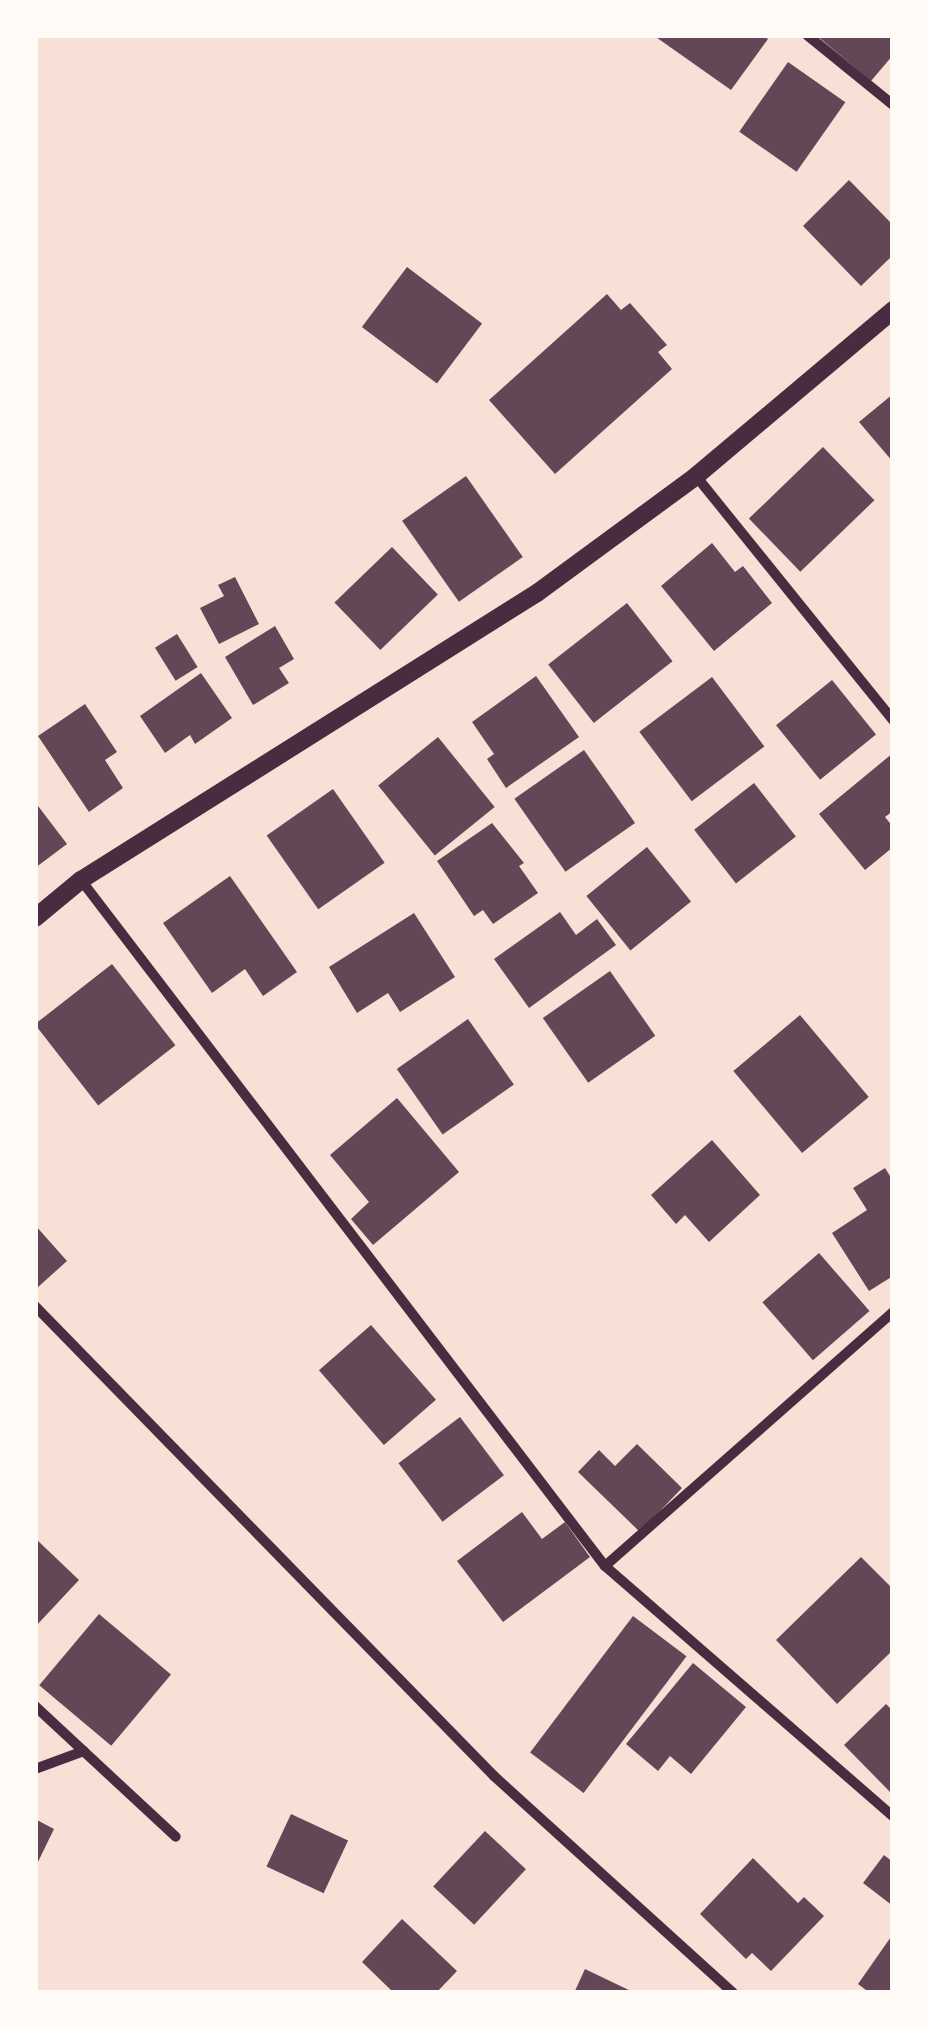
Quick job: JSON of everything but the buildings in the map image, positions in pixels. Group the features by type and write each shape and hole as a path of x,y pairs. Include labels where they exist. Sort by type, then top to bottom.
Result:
{"street":[{"path":"807,35 893,105"},
{"path":"35,918 81,880 537,593 696,476 893,310"},
{"path":"696,476 893,720"},
{"path":"81,880 605,1566 893,1816"},
{"path":"35,1306 494,1776 733,1993"},
{"path":"605,1566 893,1312"},
{"path":"35,1706 176,1837"},
{"path":"35,1769 84,1751"}]}
